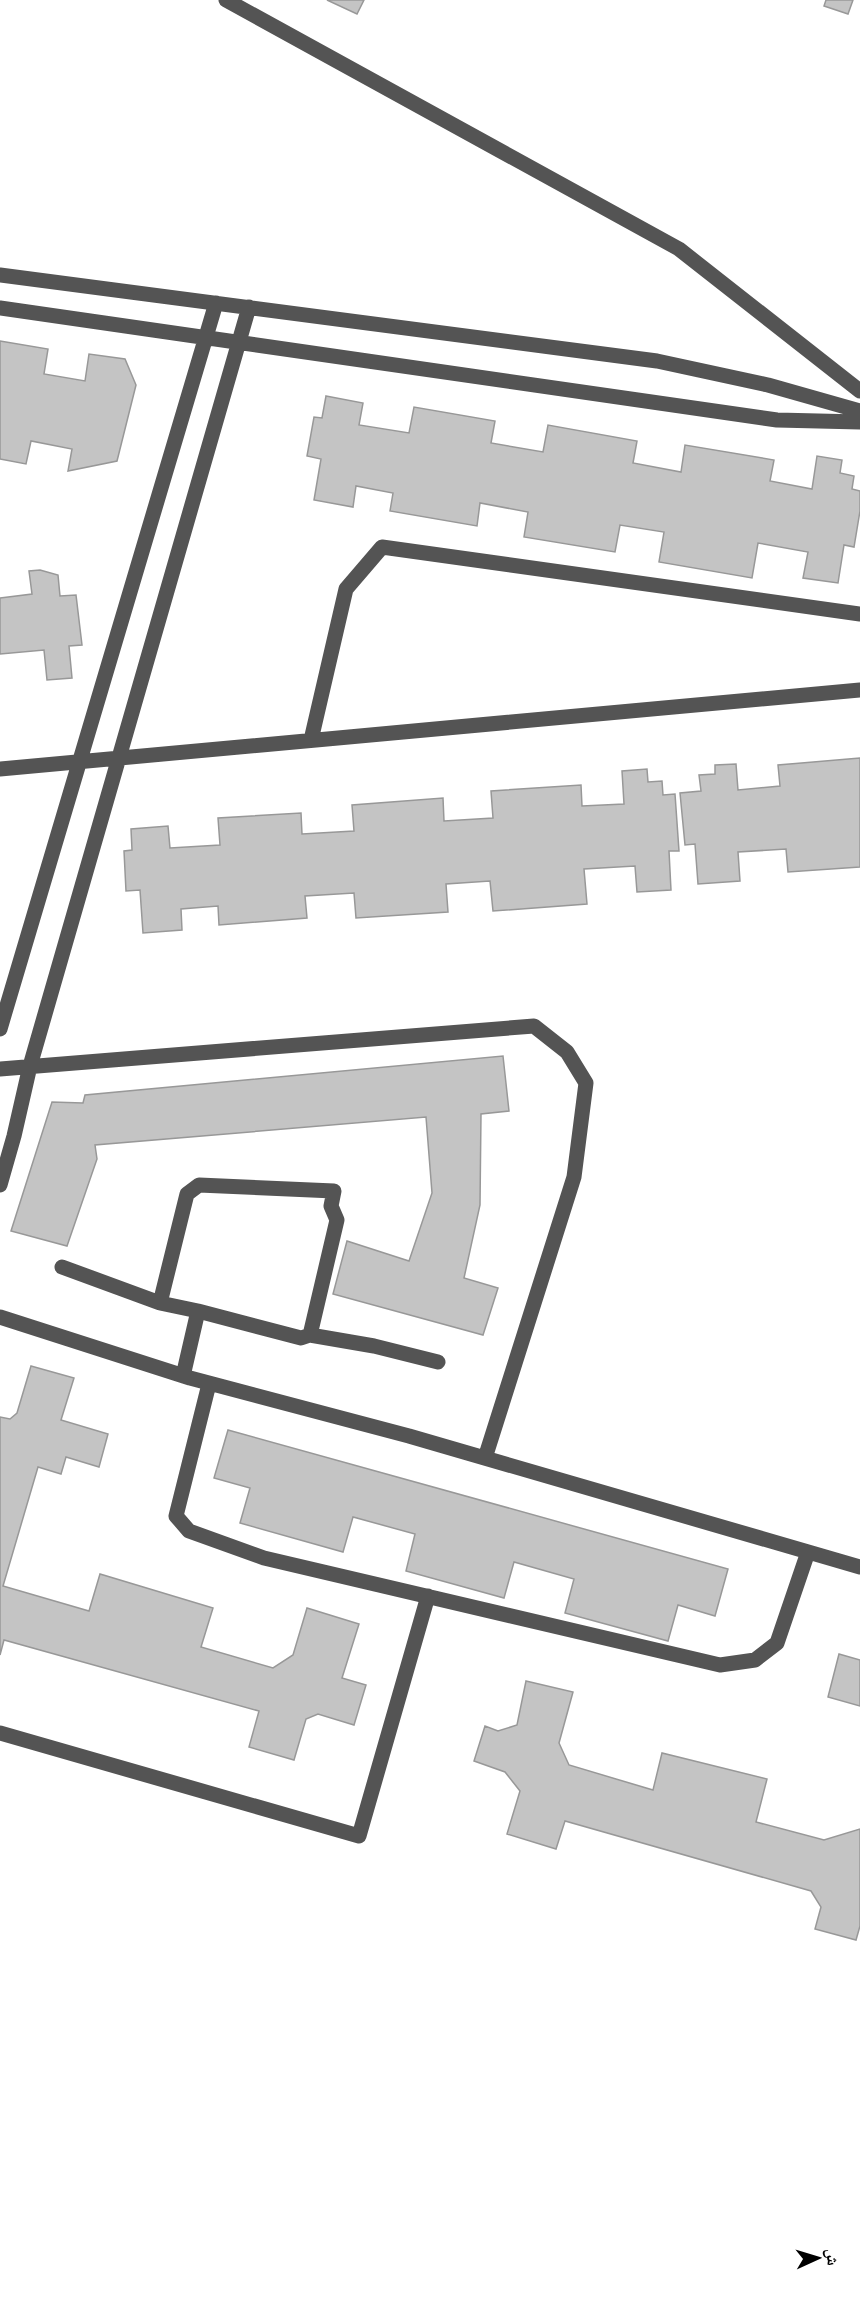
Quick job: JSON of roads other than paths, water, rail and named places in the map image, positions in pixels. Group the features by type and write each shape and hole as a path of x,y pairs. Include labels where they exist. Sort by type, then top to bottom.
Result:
{"street":[{"path":"226,0 679,249 860,391"},
{"path":"0,275 657,360 768,385 860,411"},
{"path":"0,1029 216,303"},
{"path":"0,308 777,420 860,422"},
{"path":"0,1185 30,1066 249,308"},
{"path":"312,740 346,589 382,548 860,614"},
{"path":"0,769 860,690"},
{"path":"0,1069 534,1026 567,1052 586,1083 574,1178 484,1458"},
{"path":"160,1303 187,1194 199,1185 334,1191 331,1206 337,1220 310,1335"},
{"path":"62,1267 160,1303 301,1338 310,1335 374,1346 438,1362"},
{"path":"183,1376 198,1311"},
{"path":"0,1317 183,1376 484,1458 860,1567"},
{"path":"209,1383 176,1516 189,1531 264,1558 720,1665 755,1660 777,1644 808,1552"},
{"path":"0,1734 359,1836 428,1596"}]}
